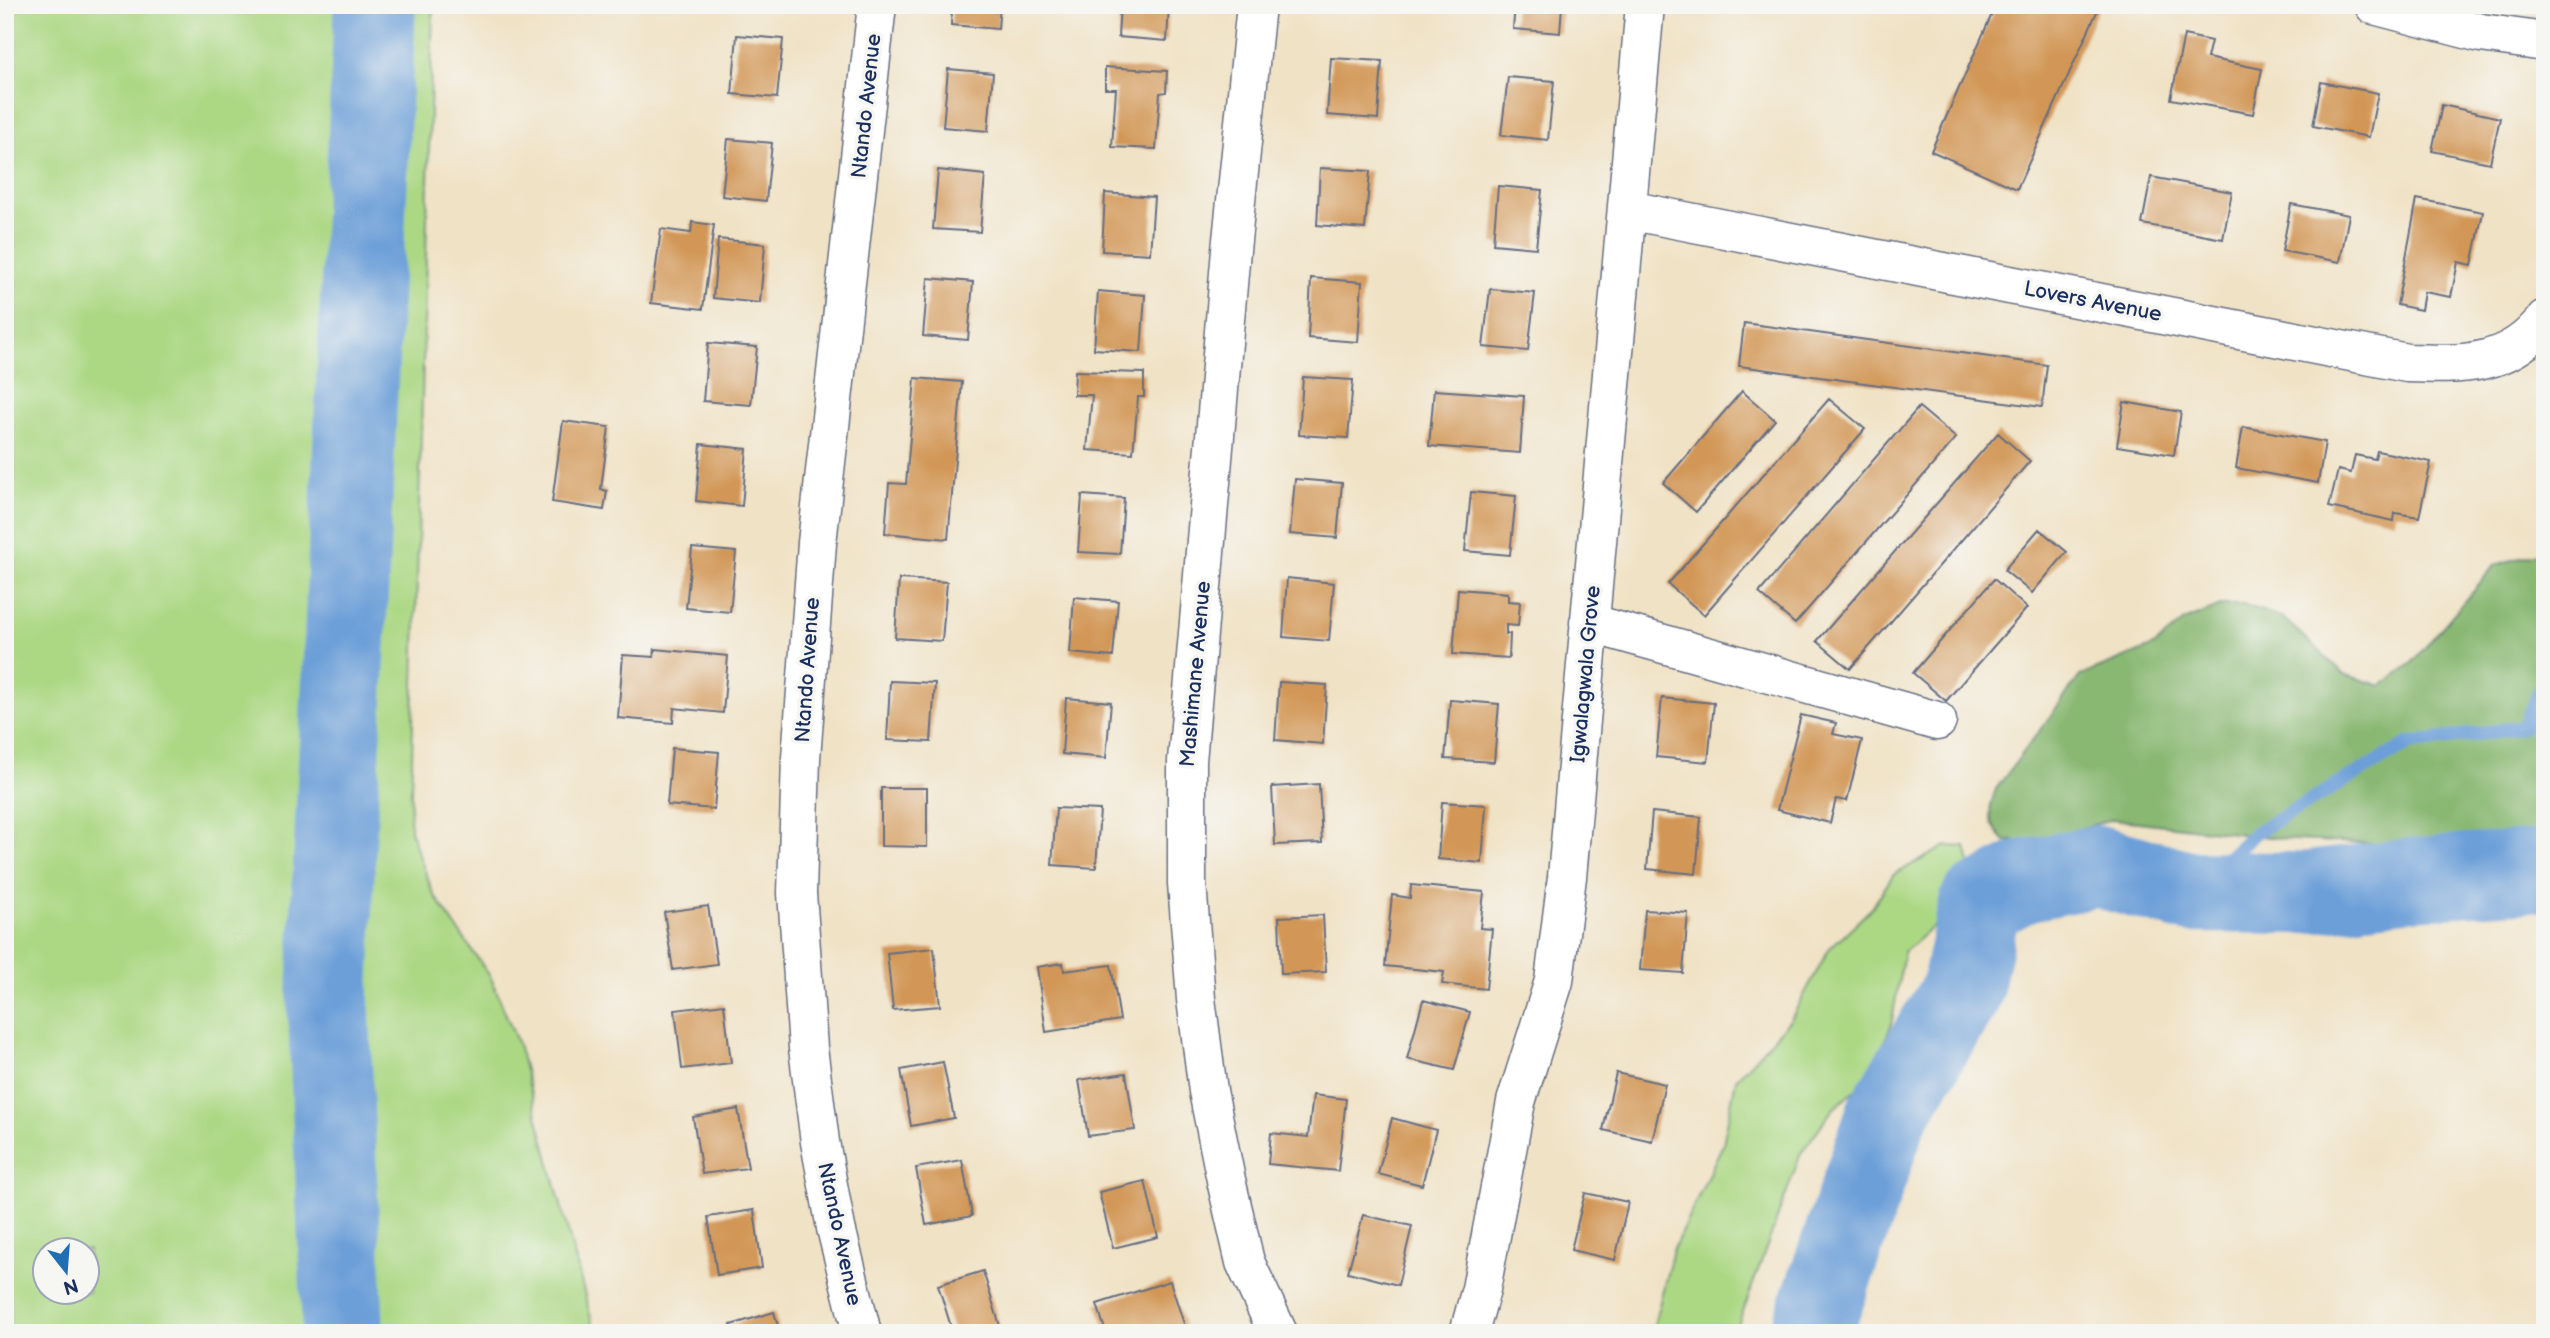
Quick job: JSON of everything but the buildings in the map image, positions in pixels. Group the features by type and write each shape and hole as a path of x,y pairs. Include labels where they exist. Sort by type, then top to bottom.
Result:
{"street":[{"name":"Ntando Avenue","path":"862,1333 836,1228 820,1142 807,1048 797,893 801,758 817,543 877,5"},
{"name":"Mashimane Avenue","path":"1256,5 1231,250 1186,761 1187,883 1196,999 1208,1091 1226,1181 1245,1262 1278,1333"},
{"name":"Igwalagwala Grove","path":"1469,1333 1481,1289 1516,1102 1555,981 1567,877 1645,5"},
{"path":"2374,5 2481,33 2545,42"},
{"name":"Lovers Avenue","path":"1628,210 2407,363 2449,365 2482,362 2513,349 2535,333 2545,319"},
{"path":"1589,624 1937,720"}],"green space":[{"path":"5,5 433,5 410,830 433,893 491,978 518,1044 595,1333 5,1333"},
{"path":"2545,551 2545,839 2470,848 2295,840 2112,819 2041,841 2005,841 1992,823 1990,811 1996,789 2080,676 2154,646 2184,621 2223,605 2244,605 2283,618 2344,674 2381,686 2411,664 2495,565"},
{"path":"1946,846 1966,847 1970,864 1945,916 1904,952 1891,1026 1867,1080 1833,1109 1801,1153 1735,1333 1652,1333 1673,1250 1723,1144 1736,1079 1791,1019 1829,949 1872,908 1893,875"}],"waterway":[{"path":"343,1333 328,993 375,5"},
{"path":"2191,892 2255,833 2408,744 2523,727 2545,679"},
{"path":"1811,1333 1887,1115 1962,990 1980,904 2023,881 2097,866 2191,892 2302,893 2411,879 2545,870"}]}
